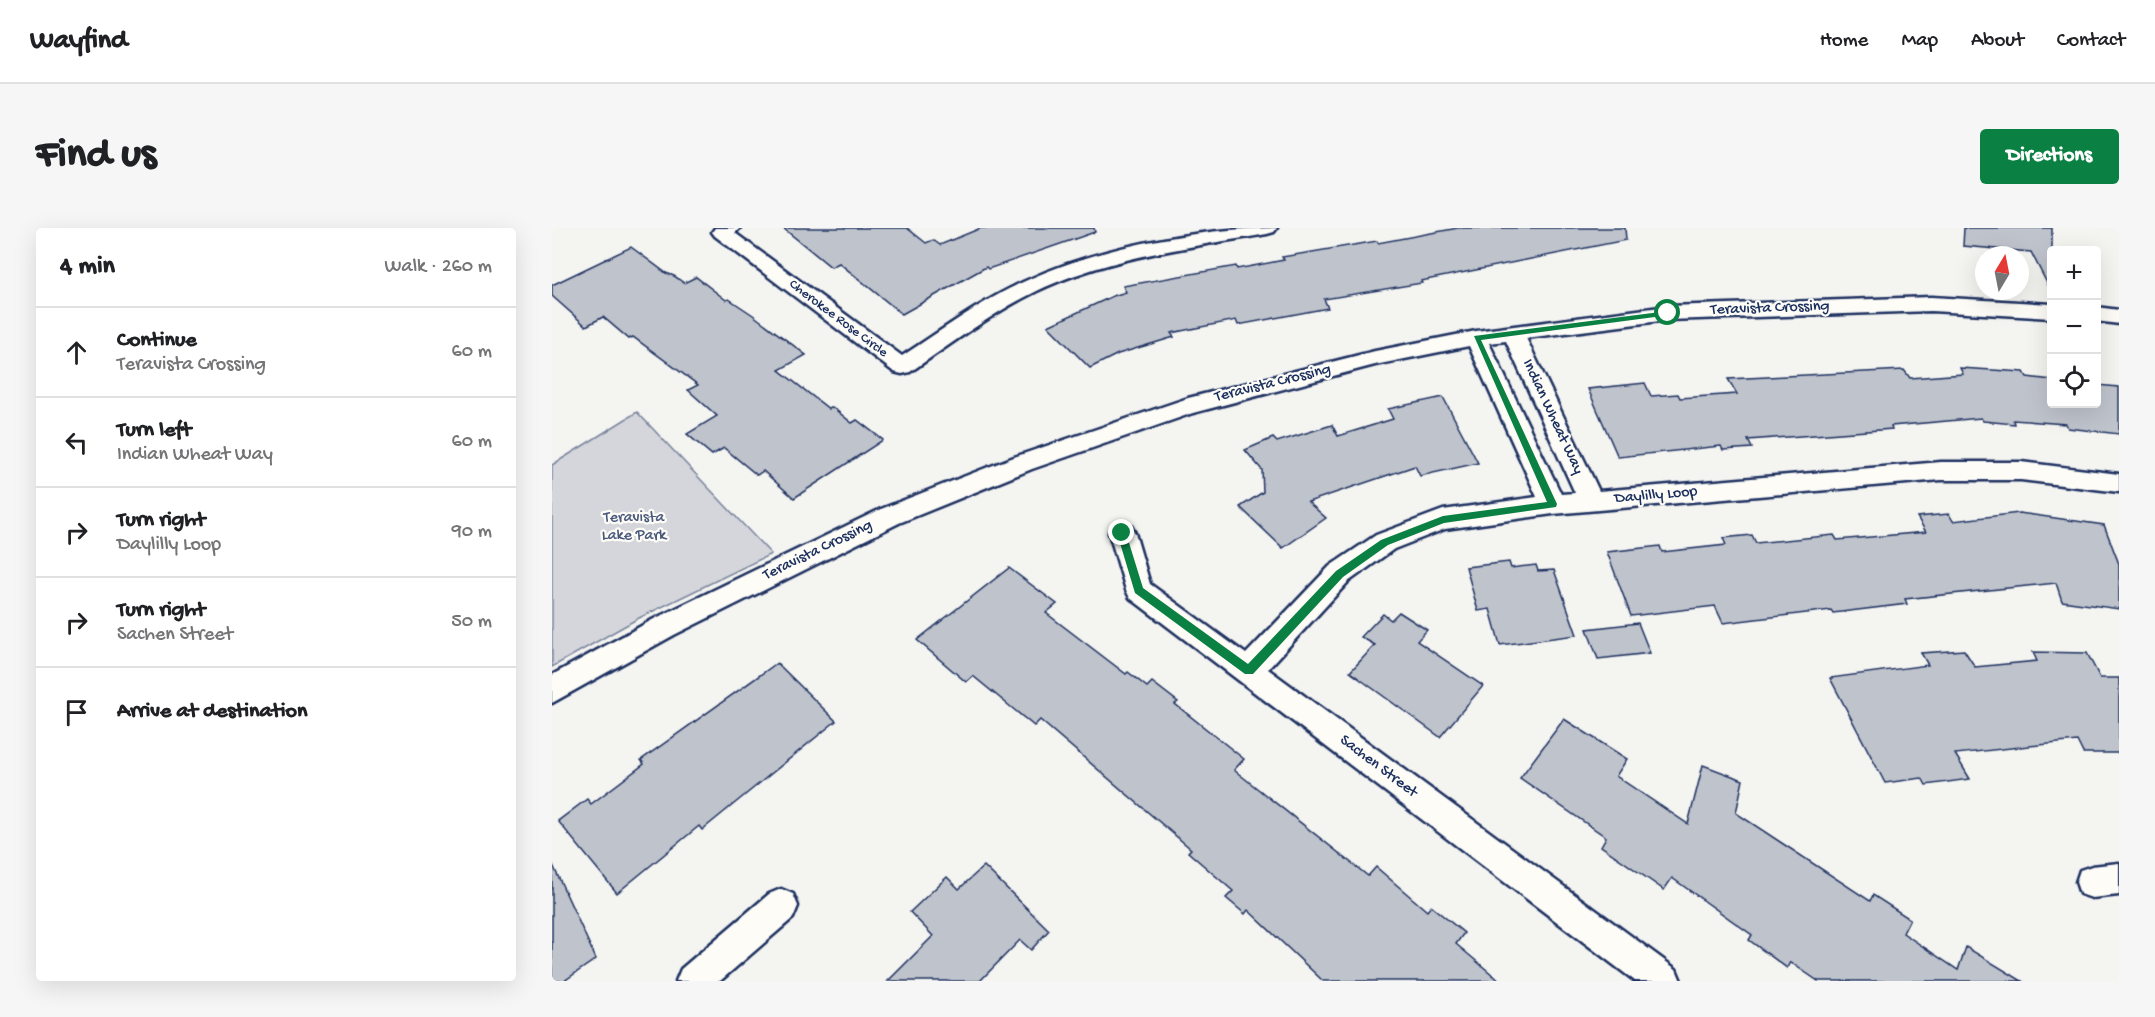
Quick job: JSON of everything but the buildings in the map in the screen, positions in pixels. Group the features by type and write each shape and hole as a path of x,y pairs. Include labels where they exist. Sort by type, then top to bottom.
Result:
{"street":[{"name":"Cherokee Rose Circle","path":"730,228 722,232 902,367 978,315 1048,278 1105,259 1267,228"},
{"name":"Teravista Crossing","path":"552,690 664,627 890,516 1023,463 1188,406 1375,358 1476,338 1668,313 1931,304 2047,311"},
{"path":"2101,314 2119,316"},
{"name":"Indian Wheat Way","path":"1513,333 1592,502"},
{"path":"1476,338 1553,504"},
{"name":"Daylilly Loop","path":"1249,670 1339,574 1385,542 1443,520 1553,504 1941,471 2021,471 2119,483"},
{"name":"Sachen Street","path":"1122,533 1139,590 1664,981"},
{"path":"693,981 781,906"}],"green space":[{"name":"Teravista Lake Park","path":"637,412 771,554 637,619 552,667 552,465"}],"route":[{"path":"1122,533 1139,590 1249,670 1339,574 1385,542 1443,520 1553,504 1476,338 1668,313"}]}
